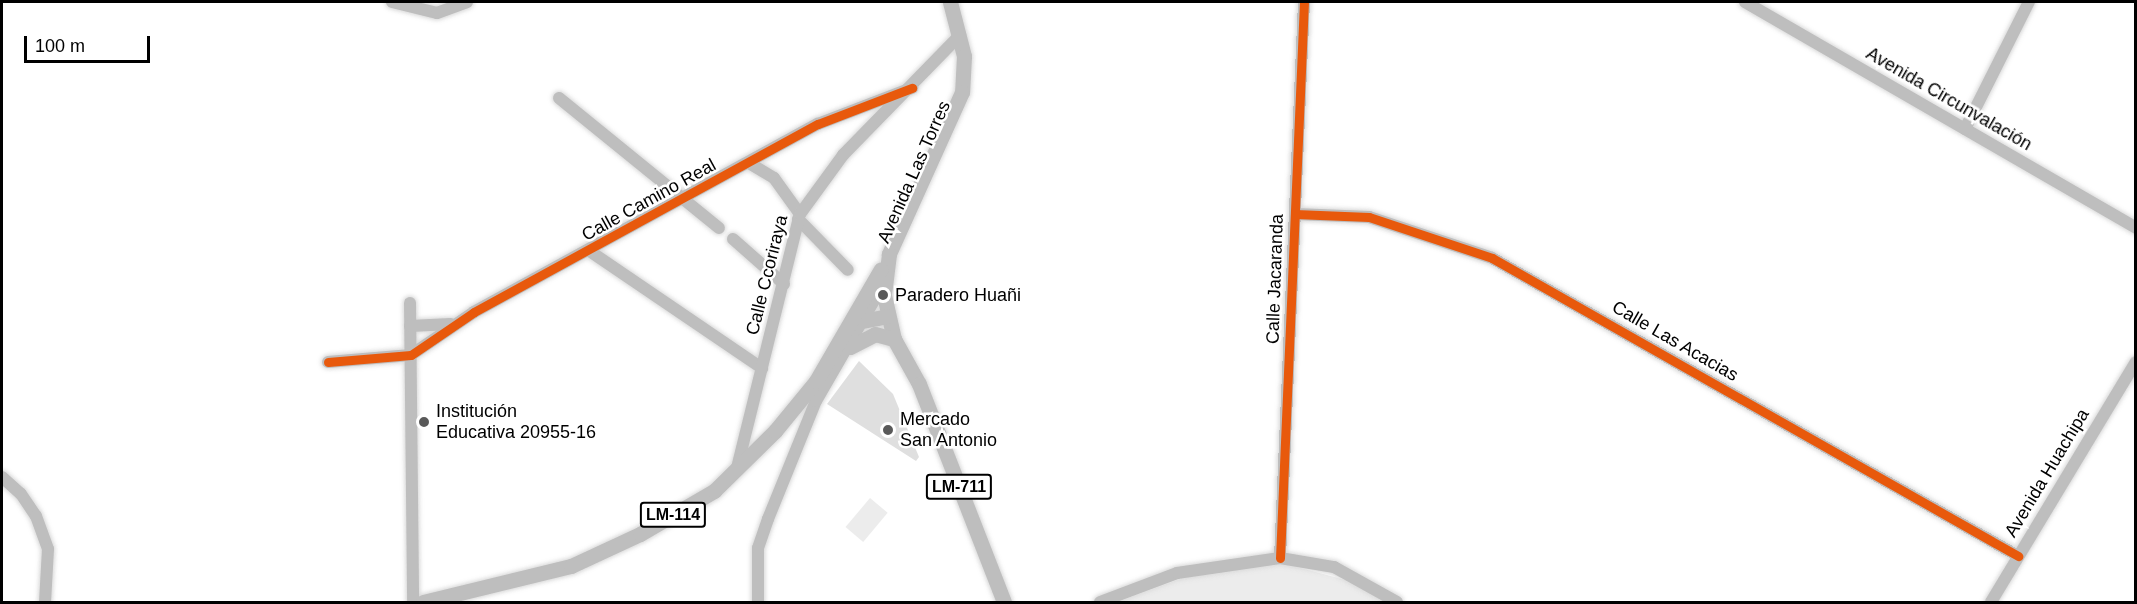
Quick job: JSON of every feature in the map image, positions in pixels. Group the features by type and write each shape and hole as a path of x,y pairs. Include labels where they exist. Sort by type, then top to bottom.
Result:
{"main road":[{"name":"Avenida Las Torres","path":"950,2 960,35 964,75 958,107 889,254 884,285 887,316 894,339 909,373 995,603"},
{"name":"Avenida Las Torres","path":"884,285 967,102 972,61 960,2"},
{"name":"LM-114","path":"423,603 571,566 640,534 714,491 736,472 816,381 852,322 889,254"},
{"path":"852,322 869,316 887,316"},
{"path":"850,347 874,334 894,339"},
{"name":"Avenida Las Torres","path":"909,373 919,384 1004,603"}],"street":[{"path":"392,2 436,12 468,2"},
{"name":"Calle Jacaranda","path":"1280,558 1304,2"},
{"name":"Avenida Circunvalación","path":"1745,2 2136,228"},
{"path":"1965,129 2029,2"},
{"name":"Calle Ccoriraya","path":"736,472 799,217 830,169 912,88 960,35"},
{"name":"Calle Camino Real","path":"411,355 454,324 591,252 818,124 912,88"},
{"path":"559,98 719,228"},
{"path":"749,163 774,178 799,217 848,270"},
{"name":"Calle Las Acacias","path":"1295,214 1369,217 1492,258 2018,556"},
{"path":"733,240 784,284"},
{"path":"591,252 762,368"},
{"path":"758,603 758,548 768,519 816,401 869,316 884,285"},
{"path":"410,303 413,603"},
{"path":"410,327 454,324"},
{"path":"328,362 411,355"},
{"name":"Avenida Huachipa","path":"1991,603 2136,362"},
{"path":"2,477 21,494 36,516 48,549 45,603"},
{"path":"1100,603 1177,573 1280,558 1334,567 1397,603"}],"shaded area":[{"path":"870,498 888,513 863,542 846,527"},
{"path":"1278,562 1353,582 1389,602 1117,602 1183,578"}],"building":[{"name":"Mercado San Antonio","path":"859,361 893,394 919,457 916,461 827,404"}],"cycle path":[{"path":"1280,558 1304,2"},
{"path":"328,362 411,355 474,312 818,124 912,88"},
{"path":"1295,214 1369,217 1492,258 2018,556"}],"place":[{"name":"Paradero Huañi","path":"883,295"},
{"name":"Institución Educativa 20955-16","path":"424,422"},
{"name":"Mercado San Antonio","path":"888,430"}]}
